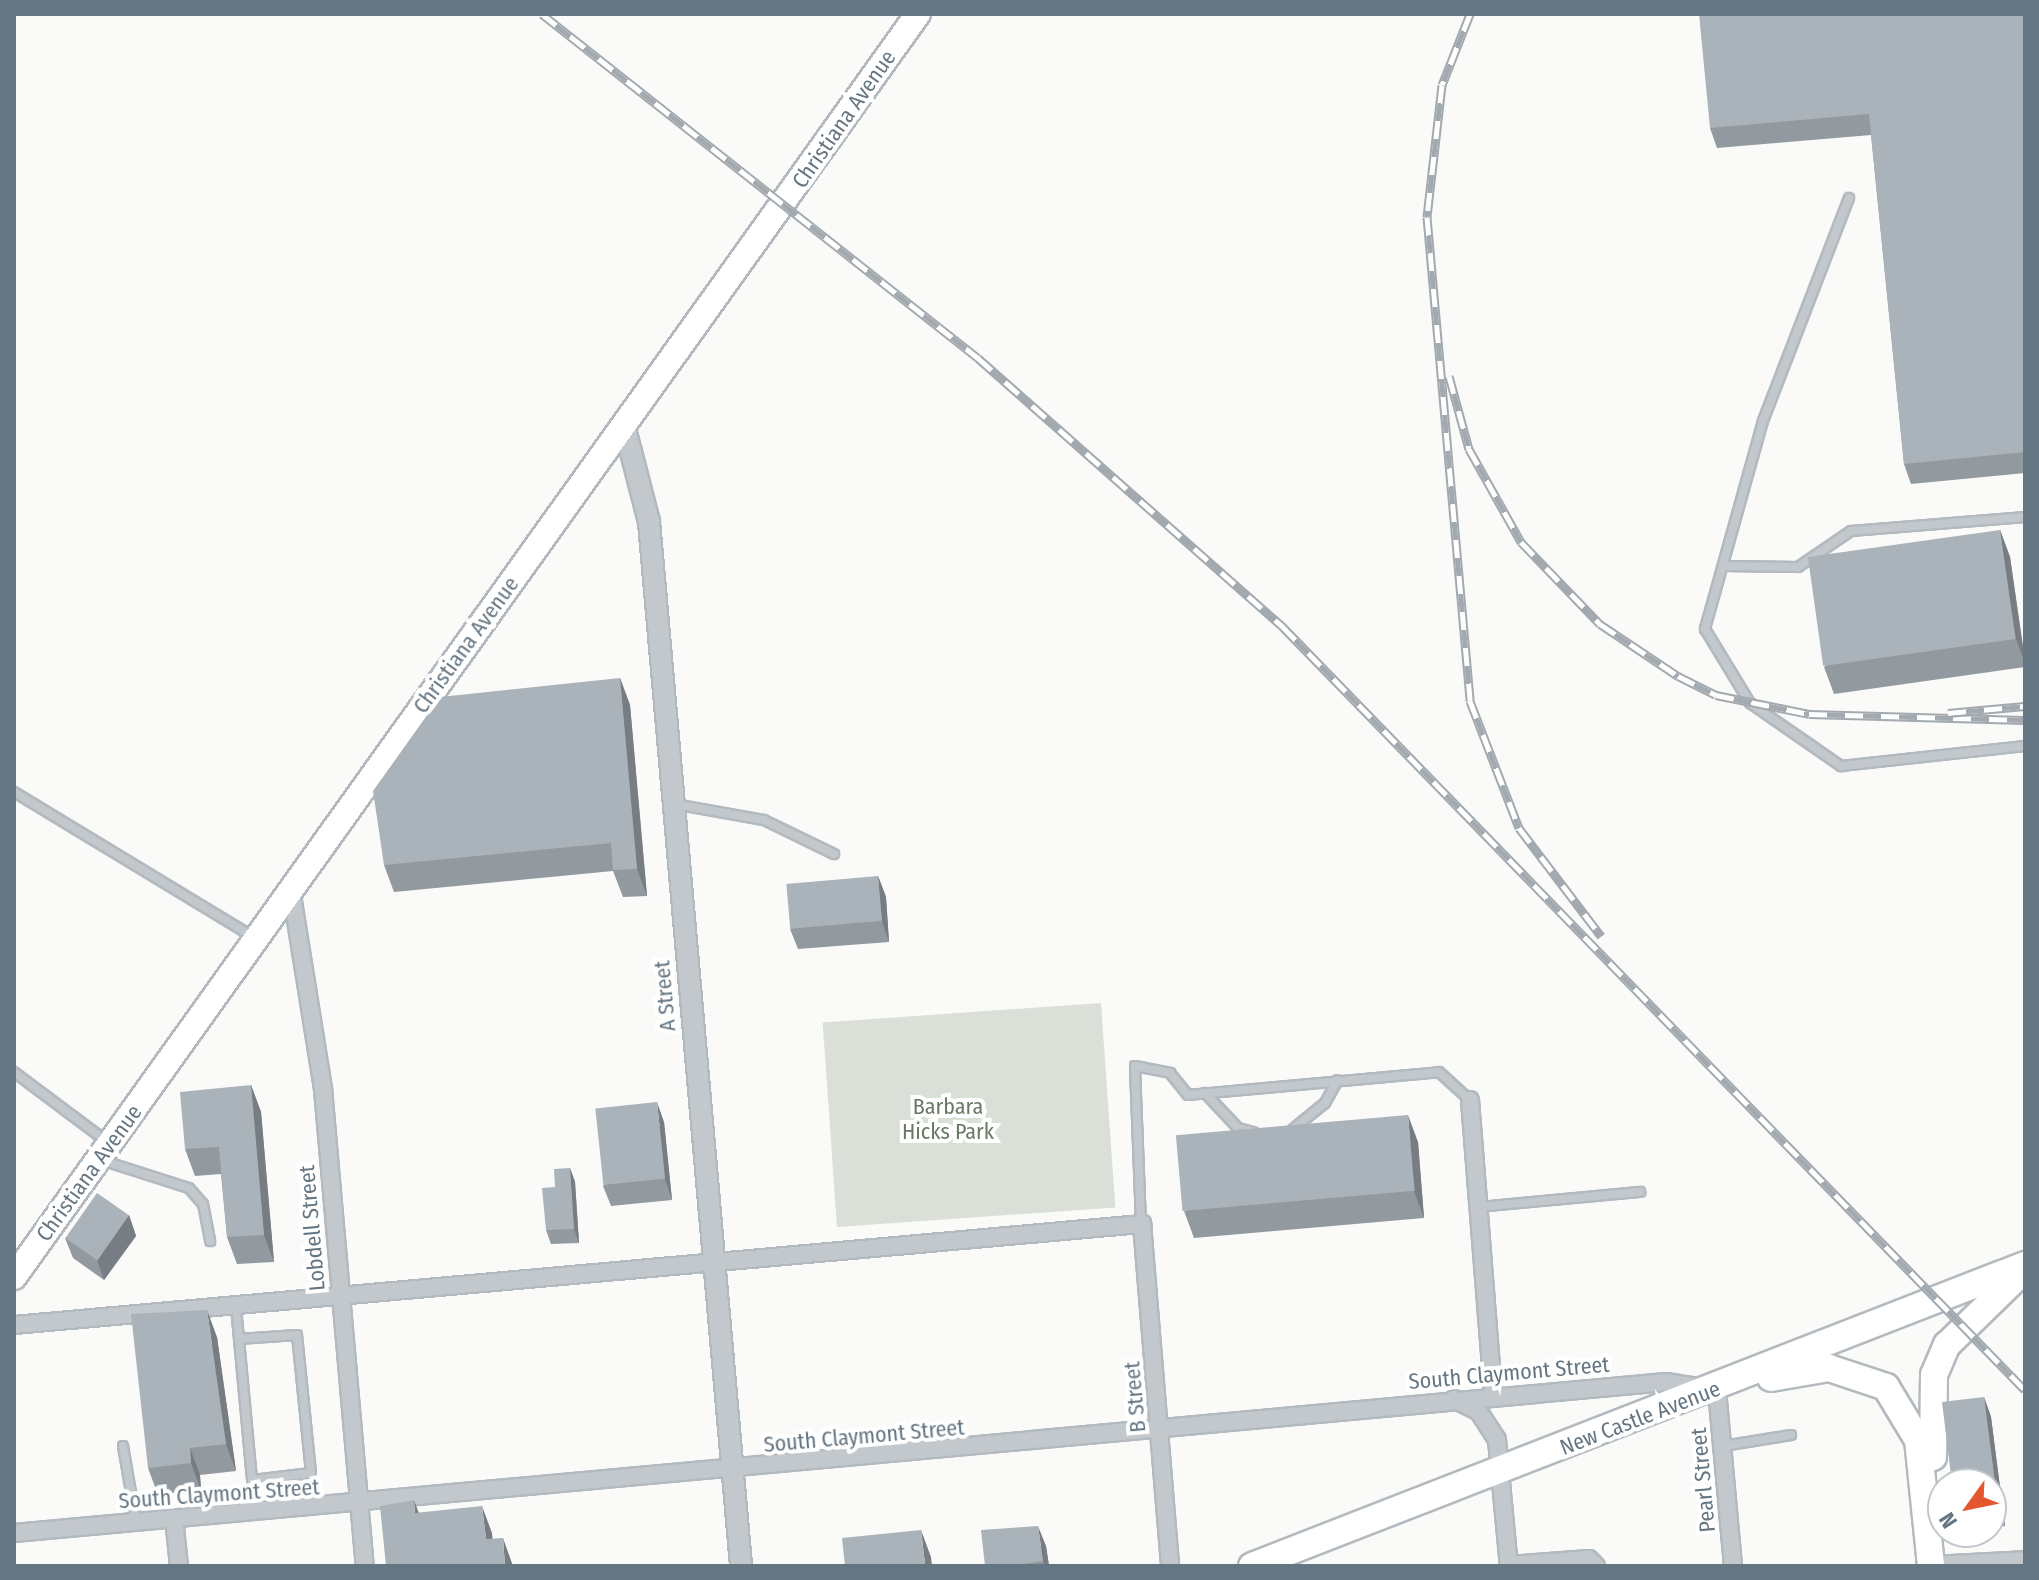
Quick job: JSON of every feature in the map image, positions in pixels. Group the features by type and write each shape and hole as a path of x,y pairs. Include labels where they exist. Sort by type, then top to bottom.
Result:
{"main road":[{"name":"Christiana Avenue","path":"14,1277 918,14"},
{"name":"New Castle Avenue","path":"1252,1566 1717,1390 2025,1267"},
{"path":"1931,1557 1934,1375 1961,1324 2025,1267"},
{"path":"1717,1390 1829,1368 1886,1387 1918,1440 1931,1557"}],"street":[{"name":"A Street","path":"624,425 649,522 741,1566"},
{"name":"Lobdell Street","path":"291,889 315,1018 365,1566"},
{"path":"1470,1100 1493,1395"},
{"path":"14,1325 340,1299 1142,1224"},
{"name":"B Street","path":"1142,1224 1170,1566"},
{"name":"South Claymont Street","path":"14,1533 359,1505 1160,1431 1453,1398 1666,1382 1717,1390"},
{"name":"Pearl Street","path":"1717,1390 1733,1566"},
{"path":"1453,1398 1494,1431 1509,1566 1589,1559 1596,1566"},
{"path":"174,1518 179,1566"},
{"path":"1931,1557 2025,1560"}],"lane":[{"path":"1849,198 1763,421 1705,629 1750,703 1841,766 2025,746"},
{"path":"1723,566 1798,567 1851,531 2025,517"},
{"path":"14,792 256,938"},
{"path":"674,804 764,820 834,854"},
{"path":"1142,1224 1135,1066 1153,1064 1188,1095 1439,1072 1470,1100"},
{"path":"14,1072 104,1151 189,1188 203,1204 210,1241"},
{"path":"1205,1093 1238,1128 1287,1131 1307,1121 1338,1080"},
{"path":"1478,1207 1640,1192"},
{"path":"236,1307 255,1512"},
{"path":"239,1339 297,1335 311,1473 252,1480"},
{"path":"1722,1446 1791,1435"},
{"path":"123,1446 136,1521"}],"green space":[{"name":"Barbara Hicks Park","path":"1101,1003 1115,1208 837,1227 823,1022"}],"building":[{"path":"1699,14 2025,14 2025,452 1904,464 1869,114 1710,128"},
{"path":"2000,530 2015,639 1823,666 1808,557"},
{"path":"620,678 637,869 613,870 611,843 384,865 373,791 440,697"},
{"path":"878,876 882,921 790,929 786,884"},
{"path":"251,1085 264,1235 227,1237 219,1147 185,1149 180,1092"},
{"path":"657,1102 665,1179 603,1185 595,1108"},
{"path":"1408,1115 1415,1191 1183,1211 1176,1135"},
{"path":"570,1168 574,1229 546,1230 542,1188 555,1187 554,1169"},
{"path":"97,1193 129,1215 97,1260 65,1238"},
{"path":"207,1310 226,1444 190,1448 191,1463 148,1468 131,1314"},
{"path":"1984,1397 1993,1468 1950,1468 1942,1402"},
{"path":"414,1500 415,1513 482,1506 486,1539 503,1538 505,1566 386,1566 380,1506"},
{"path":"1038,1526 1043,1561 985,1566 981,1530"},
{"path":"921,1530 925,1564 845,1566 842,1538"}],"railway":[{"path":"542,14 978,358 1283,627 2025,1390"},
{"path":"1470,14 1442,85 1427,217 1470,701 1519,828 1601,936"},
{"path":"1449,376 1469,449 1521,542 1600,624 1678,676 1716,695 1809,714 2025,720"},
{"path":"1948,713 2025,706"}]}
